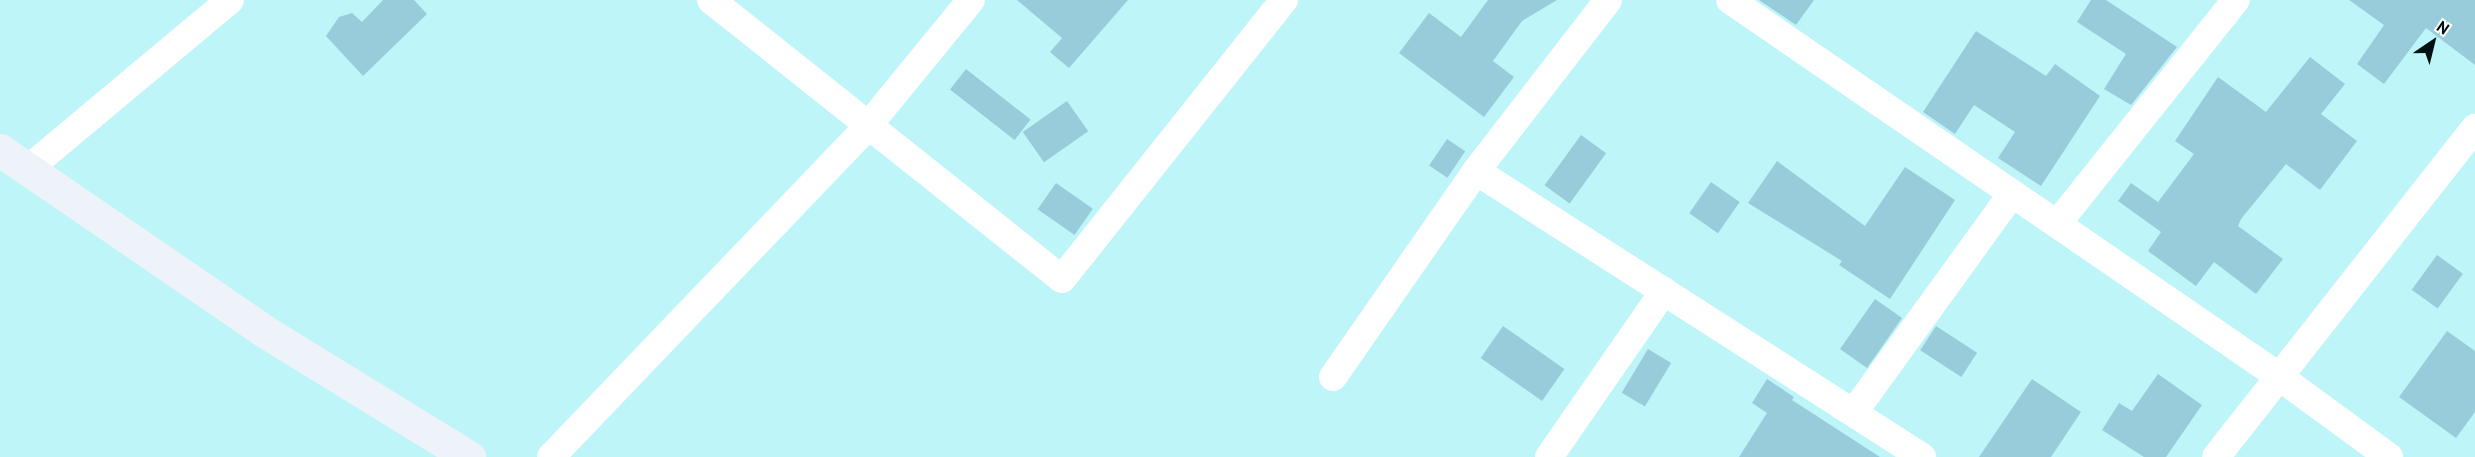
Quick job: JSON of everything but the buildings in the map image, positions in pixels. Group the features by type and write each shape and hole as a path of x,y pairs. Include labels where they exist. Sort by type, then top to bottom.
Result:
{"street":[{"path":"28,169 230,0"},
{"path":"711,0 867,127 1062,279 1284,0"},
{"path":"551,457 867,127 971,0"},
{"path":"1333,377 1476,171 1608,0"},
{"path":"1730,0 2277,375 2389,457"},
{"path":"2057,224 2236,0"},
{"path":"2216,457 2277,375 2471,141"},
{"path":"0,150 264,332 469,457"},
{"path":"1476,171 1922,457"},
{"path":"1854,412 2012,194"},
{"path":"1549,457 1664,291"}]}
